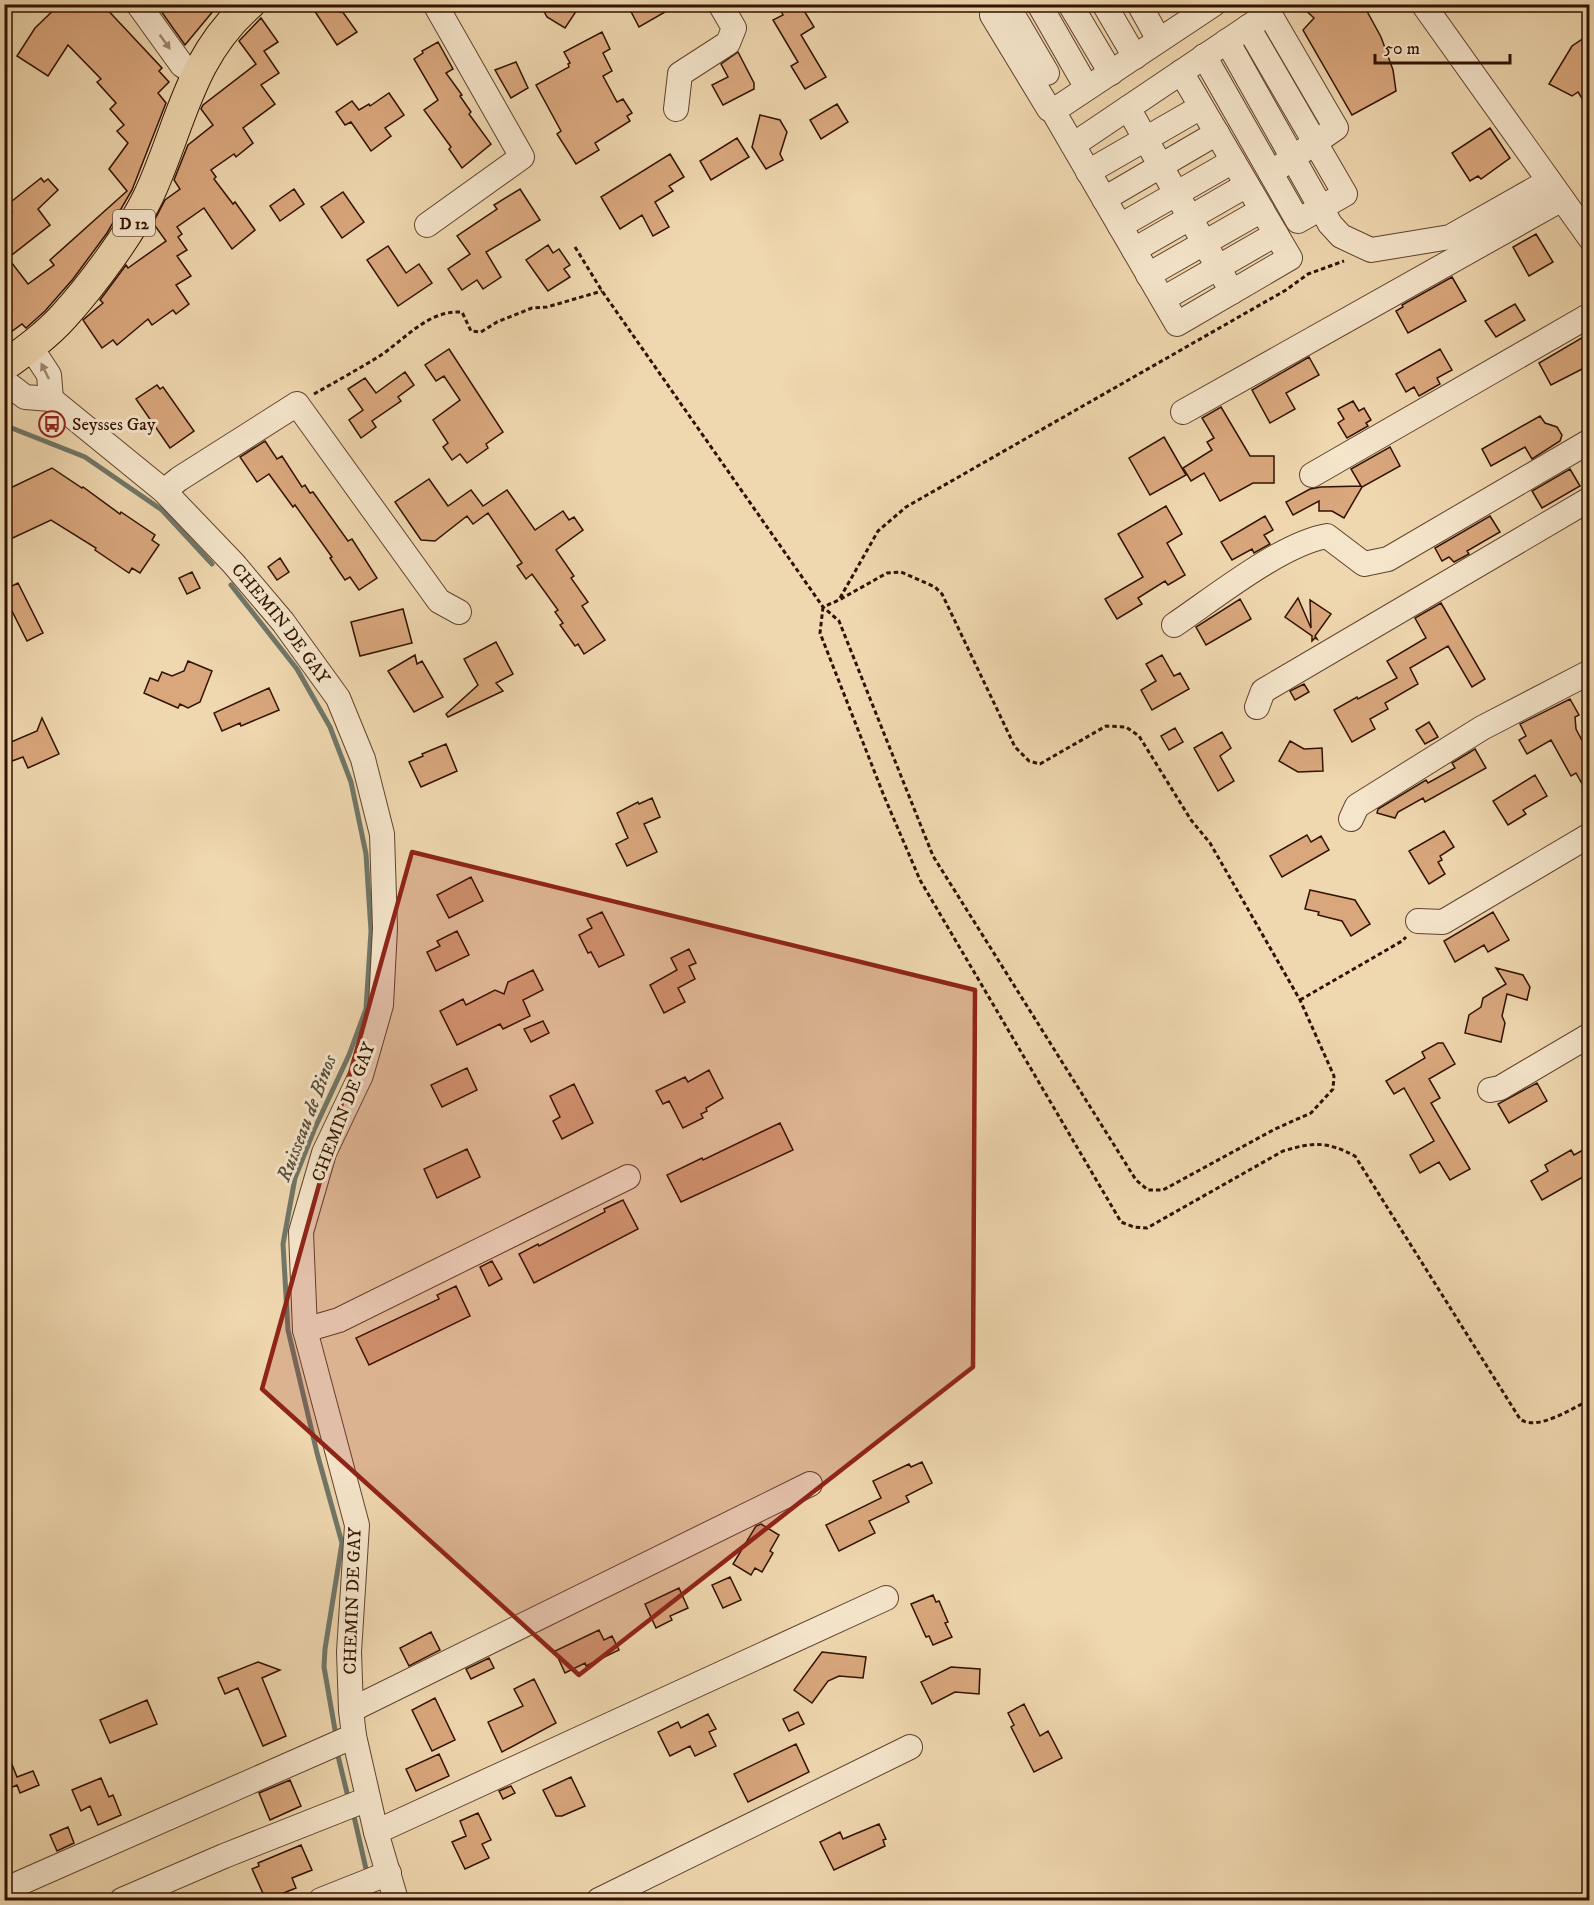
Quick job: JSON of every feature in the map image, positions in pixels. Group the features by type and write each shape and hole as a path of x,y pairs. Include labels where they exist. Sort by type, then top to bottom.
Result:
{"main road":[{"name":"D 12","path":"4,366 63,317 133,224 149,196 196,74 211,46 236,9"}],"street":[{"path":"138,4 182,65 196,74"},
{"path":"427,225 522,157 435,4"},
{"path":"676,109 680,74 728,43 734,28 720,4"},
{"path":"1039,4 1087,88"},
{"path":"1070,4 1111,73"},
{"path":"1104,4 1134,57"},
{"path":"1139,4 1160,40"},
{"path":"1059,107 1214,4"},
{"path":"1423,4 1590,238"},
{"path":"1433,4 1555,190"},
{"path":"1008,5 1059,107 1072,145 1177,324 1290,258 1181,72"},
{"path":"1072,145 1269,13 1336,128 1271,173"},
{"path":"1204,56 1298,221 1345,194 1248,27"},
{"path":"1227,41 1321,208 1341,237 1371,250 1450,237 1555,190"},
{"path":"1235,111 1303,72"},
{"path":"1088,172 1201,107"},
{"path":"1128,108 1232,292"},
{"path":"1104,200 1217,133"},
{"path":"1119,226 1233,161"},
{"path":"1134,250 1247,185"},
{"path":"1183,412 1555,190"},
{"path":"1148,275 1262,210"},
{"path":"1163,300 1276,234"},
{"path":"1312,475 1590,315"},
{"path":"4,381 25,397 51,399 49,375 30,346"},
{"name":"CHEMIN DE GAY","path":"51,399 164,491 276,613 338,698 363,759 381,834 385,928 381,1005 361,1075 324,1153 301,1232 305,1330 357,1525 349,1652 354,1736 376,1832 396,1900"},
{"path":"164,491 179,479 297,404 440,601 459,612"},
{"path":"1174,625 1271,559 1316,538 1327,536 1364,564 1388,559 1590,441"},
{"path":"1257,707 1263,691 1590,499"},
{"path":"1351,819 1357,806 1482,728 1590,672"},
{"path":"1418,921 1443,922 1590,835"},
{"path":"1490,1090 1500,1088 1590,1035"},
{"path":"305,1330 339,1320 628,1177"},
{"path":"351,1710 810,1484"},
{"path":"376,1832 886,1598"},
{"path":"4,1890 354,1736"},
{"path":"599,1900 910,1747"},
{"path":"122,1900 224,1856 368,1799"},
{"path":"321,1900 389,1873"}],"path":[{"path":"575,247 602,291 823,606 838,621 933,856 1136,1180 1148,1190 1163,1190 1275,1129 1311,1113 1333,1089 1334,1076 1300,1000 1210,843 1191,820 1139,736 1126,727 1106,726 1040,764 1029,761 1015,747 942,594 935,586 901,572 887,573 839,600 823,606"},
{"path":"839,600 878,531 906,507 1286,290 1308,274 1371,250"},
{"path":"297,404 381,355 420,324 449,311 462,312 471,331 481,332 497,322 532,308 547,307 602,291"},
{"path":"823,606 820,633 884,796 920,880 1121,1222 1134,1227 1147,1228 1283,1151 1307,1144 1335,1146 1355,1156 1520,1419 1526,1423 1539,1424 1590,1400"},
{"path":"1300,1000 1402,941 1418,921"}],"highlighted area":[{"path":"412,852 975,990 973,1367 579,1675 262,1389"}],"building":[{"path":"60,4 102,4 162,68 159,71 169,82 158,93 166,103 132,190 107,233 73,279 45,311 26,328 22,324 4,337 4,216 12,211 7,205 41,178 44,182 48,179 58,190 38,209 50,225 8,258 28,284 54,265 50,260 127,191 109,169 128,143 117,131 124,125 110,109 116,103 97,82 101,79 68,45 48,76 17,56 35,28"},
{"path":"156,4 219,4 185,45"},
{"path":"310,4 334,4 357,32 337,45"},
{"path":"540,4 569,4 577,10 565,28 547,17"},
{"path":"627,4 679,4 639,27"},
{"path":"777,4 800,4 814,27 801,35 826,77 805,89 791,66 798,62 773,20 783,15"},
{"path":"1299,4 1363,4 1381,37 1393,70 1396,91 1352,115 1303,30 1314,18"},
{"path":"261,18 278,42 264,51 279,73 261,85 275,104 243,128 253,143 236,157 234,154 211,170 216,177 214,179 233,204 235,202 255,230 232,249 204,208 177,227 182,234 178,237 187,250 177,256 191,276 176,285 189,304 176,314 173,310 152,325 148,319 117,345 113,340 102,348 83,320 103,303 100,300 126,265 128,268 166,241 153,223 165,200 180,189 174,180 188,145 213,125 201,109 203,105 256,64 239,41"},
{"path":"602,32 610,49 603,53 612,71 603,76 617,102 623,99 632,113 627,116 630,121 595,143 599,150 576,164 557,134 561,131 536,85 569,67 570,63 564,52"},
{"path":"1590,34 1590,111 1578,92 1572,96 1549,84 1572,46"},
{"path":"438,42 453,69 446,73 462,95 460,96 471,112 469,114 491,144 462,168 449,149 451,147 424,110 438,100 414,59 423,53 422,51"},
{"path":"738,52 754,83 754,89 723,105 712,85 728,77 721,64"},
{"path":"516,62 528,88 511,98 495,70"},
{"path":"389,93 404,115 385,128 391,136 371,151 351,122 345,125 336,112 352,101 359,110 369,104 370,106"},
{"path":"837,104 848,122 821,139 810,120"},
{"path":"760,115 780,120 787,132 780,154 783,160 766,169 752,147"},
{"path":"1490,128 1510,158 1481,179 1478,176 1470,181 1452,153"},
{"path":"737,138 749,157 711,180 700,161"},
{"path":"670,154 684,177 669,186 673,191 655,202 669,227 653,236 642,215 620,229 601,197"},
{"path":"294,189 304,204 280,221 270,206"},
{"path":"520,189 540,220 486,252 501,277 483,289 477,280 462,290 448,269 470,254 457,236 497,209 494,205"},
{"path":"343,192 364,222 342,238 321,207"},
{"path":"1536,234 1553,262 1529,276 1513,247"},
{"path":"548,245 553,253 559,249 570,265 564,269 570,277 548,291 526,260"},
{"path":"388,246 406,273 419,264 432,283 398,306 367,260"},
{"path":"1452,277 1466,301 1408,333 1396,311 1403,307 1402,305"},
{"path":"1515,304 1525,320 1496,337 1485,321"},
{"path":"1590,333 1590,365 1551,385 1539,363"},
{"path":"449,349 503,432 486,444 488,448 467,463 460,454 452,460 443,447 448,443 433,420 460,400 444,376 436,381 425,365"},
{"path":"1440,349 1452,370 1437,378 1440,384 1419,396 1414,387 1406,392 1396,374"},
{"path":"1309,357 1319,375 1286,393 1295,409 1270,423 1252,390"},
{"path":"405,372 414,385 398,397 401,401 372,421 376,427 361,438 349,420 363,410 348,389 365,378 376,393"},
{"path":"157,385 160,389 163,387 194,431 170,448 136,399"},
{"path":"1353,401 1359,411 1364,408 1371,420 1366,423 1368,426 1347,438 1338,423 1344,419 1338,409"},
{"path":"1221,407 1250,456 1274,456 1274,483 1253,483 1220,501 1204,473 1191,481 1183,468 1212,450 1207,442 1214,438 1202,418"},
{"path":"1540,416 1545,423 1557,427 1562,435 1560,441 1532,459 1525,447 1491,466 1482,449"},
{"path":"1164,437 1186,475 1150,495 1129,458"},
{"path":"265,441 277,459 282,456 302,487 305,485 310,493 313,492 348,541 352,539 377,578 359,590 350,577 345,580 330,558 332,557 295,505 293,507 269,474 257,482 240,457"},
{"path":"1390,447 1400,466 1362,487 1344,518 1332,511 1319,511 1319,501 1293,515 1286,502 1310,489 1361,486 1351,469"},
{"path":"52,468 155,535 152,540 159,545 140,573 132,568 129,573 95,550 96,548 51,520 4,542 4,491"},
{"path":"1570,469 1580,486 1542,508 1532,491"},
{"path":"429,479 448,506 471,490 483,506 507,490 535,530 563,511 569,520 574,517 583,530 556,550 574,576 571,578 588,602 582,606 605,640 584,654 578,644 575,646 560,625 563,623 555,612 558,610 532,574 526,579 517,566 522,563 488,513 473,524 467,516 435,541 421,540 395,502"},
{"path":"1166,506 1182,534 1167,543 1185,575 1168,585 1165,581 1138,598 1142,604 1117,619 1105,599 1143,577 1118,534"},
{"path":"1265,516 1273,530 1264,535 1270,544 1254,553 1252,549 1232,560 1221,542"},
{"path":"1490,516 1500,532 1467,551 1469,554 1454,562 1449,557 1442,561 1435,548"},
{"path":"280,558 289,572 277,580 268,567"},
{"path":"192,572 200,588 187,594 179,578"},
{"path":"18,583 43,633 27,641 4,595 4,590"},
{"path":"1298,598 1311,628 1310,600 1331,614 1315,636 1317,639 1312,641 1312,636 1285,617"},
{"path":"1240,599 1251,619 1206,645 1196,627"},
{"path":"1441,603 1485,679 1472,687 1448,646 1410,668 1418,684 1385,703 1388,709 1370,719 1375,729 1352,742 1334,710 1397,678 1387,661 1426,638 1415,618"},
{"path":"403,609 412,643 360,656 351,622"},
{"path":"496,642 513,674 496,683 503,691 448,717 446,714 478,685 464,659"},
{"path":"415,655 417,664 422,661 443,697 414,712 388,671"},
{"path":"1162,655 1174,676 1180,673 1189,689 1152,710 1141,690 1156,681 1146,664"},
{"path":"188,661 212,671 200,702 188,708 180,704 178,708 144,693 150,678 158,681 162,672 172,676 184,671"},
{"path":"1304,684 1309,692 1295,700 1290,691"},
{"path":"269,688 279,710 241,726 240,723 222,731 214,713"},
{"path":"1570,699 1579,715 1575,717 1576,729 1585,746 1590,744 1590,798 1576,773 1571,776 1551,740 1527,754 1519,740 1526,736 1520,724"},
{"path":"42,718 59,754 28,768 23,757 4,764 4,745 37,731"},
{"path":"1429,722 1438,737 1425,744 1416,730"},
{"path":"1175,728 1183,742 1169,750 1161,736"},
{"path":"1222,732 1231,748 1220,756 1234,781 1218,791 1194,748"},
{"path":"1290,741 1304,749 1322,748 1323,771 1298,772 1279,761"},
{"path":"446,744 457,771 421,787 409,762"},
{"path":"1475,749 1486,768 1425,802 1423,798 1398,812 1395,818 1377,813 1378,809 1426,780 1428,783 1455,768 1452,763"},
{"path":"1535,775 1547,796 1523,810 1526,814 1508,825 1493,801"},
{"path":"652,798 660,817 644,824 657,852 627,866 616,844 628,838 617,813 638,802 639,804"},
{"path":"1444,831 1454,847 1440,856 1442,860 1438,862 1445,874 1429,884 1409,851"},
{"path":"1307,835 1311,842 1321,836 1329,850 1282,877 1270,856"},
{"path":"471,877 483,901 449,918 437,895"},
{"path":"1310,890 1355,900 1370,924 1351,936 1342,921 1305,909"},
{"path":"602,912 624,955 599,967 591,952 588,953 579,935 592,928 587,919"},
{"path":"1493,912 1509,940 1488,952 1484,945 1455,962 1444,941"},
{"path":"457,931 469,955 436,971 427,952 440,946 437,941"},
{"path":"689,949 696,963 689,966 695,979 678,988 685,1002 664,1013 650,985 677,970 671,958"},
{"path":"1496,968 1523,975 1530,987 1527,1000 1507,994 1502,1016 1505,1023 1501,1042 1465,1033 1469,1015 1481,1007 1483,998 1506,984"},
{"path":"533,970 543,990 523,1000 530,1016 503,1029 500,1024 457,1045 440,1011 463,999 466,1005 495,990 504,994 508,982"},
{"path":"543,1021 549,1033 531,1042 524,1029"},
{"path":"1438,1043 1443,1043 1455,1064 1429,1079 1440,1098 1431,1103 1470,1169 1450,1180 1439,1162 1420,1173 1410,1155 1434,1141 1404,1088 1394,1094 1386,1081 1425,1058 1422,1052"},
{"path":"467,1068 477,1090 442,1107 431,1085"},
{"path":"709,1070 723,1098 706,1108 707,1111 701,1114 703,1118 683,1128 669,1101 663,1104 656,1091 685,1077 688,1082"},
{"path":"1537,1083 1547,1101 1509,1123 1498,1104"},
{"path":"574,1084 593,1123 562,1139 553,1121 560,1117 550,1096"},
{"path":"780,1123 793,1150 681,1202 667,1175"},
{"path":"467,1149 480,1177 437,1198 424,1169"},
{"path":"1571,1150 1574,1155 1583,1150 1590,1162 1590,1173 1542,1200 1531,1181 1548,1171 1545,1165"},
{"path":"623,1200 638,1229 534,1283 519,1254 605,1212 604,1209"},
{"path":"492,1261 502,1279 489,1286 480,1267"},
{"path":"456,1286 470,1316 369,1365 356,1338 439,1299 437,1295"},
{"path":"922,1462 932,1483 906,1496 909,1502 869,1521 875,1533 839,1551 826,1525 881,1498 873,1481 909,1464 911,1467"},
{"path":"761,1524 779,1535 770,1551 773,1553 762,1572 755,1568 751,1575 733,1564 756,1526"},
{"path":"730,1577 741,1600 723,1608 712,1585"},
{"path":"679,1588 688,1608 670,1616 672,1620 656,1628 645,1604"},
{"path":"933,1595 936,1602 939,1601 948,1622 945,1623 952,1637 933,1645 929,1636 926,1637 911,1604"},
{"path":"599,1630 604,1640 612,1636 619,1650 565,1673 555,1651"},
{"path":"431,1632 440,1650 409,1666 400,1648"},
{"path":"822,1652 866,1657 863,1678 839,1676 828,1681 812,1703 794,1690"},
{"path":"489,1658 494,1668 471,1679 466,1669"},
{"path":"258,1662 280,1670 262,1678 286,1736 263,1746 238,1688 225,1694 218,1678"},
{"path":"951,1667 980,1669 979,1694 955,1692 932,1704 921,1682"},
{"path":"534,1679 556,1723 502,1752 488,1722 523,1706 514,1689"},
{"path":"435,1698 455,1740 432,1751 412,1710"},
{"path":"147,1700 157,1724 110,1743 100,1720"},
{"path":"1024,1704 1040,1736 1048,1731 1062,1758 1034,1772 1011,1727 1014,1725 1008,1713"},
{"path":"798,1712 804,1724 789,1731 783,1719"},
{"path":"708,1714 716,1729 709,1732 716,1746 695,1756 690,1746 670,1756 658,1732 678,1722 681,1728"},
{"path":"796,1744 809,1772 748,1802 734,1774"},
{"path":"5,1747 17,1777 33,1771 39,1785 20,1793 17,1785 4,1791"},
{"path":"439,1754 449,1776 416,1791 406,1769"},
{"path":"571,1777 585,1806 562,1816 556,1816 543,1790"},
{"path":"101,1778 109,1797 113,1795 121,1815 98,1825 90,1806 81,1811 72,1790"},
{"path":"290,1780 301,1806 270,1820 259,1793"},
{"path":"511,1786 515,1793 503,1799 499,1791"},
{"path":"478,1813 491,1840 482,1844 489,1858 465,1869 452,1842 466,1836 460,1821"},
{"path":"879,1824 886,1839 883,1840 885,1846 834,1870 820,1842 840,1832 843,1839"},
{"path":"68,1827 74,1843 57,1851 50,1835"},
{"path":"301,1845 312,1870 292,1878 296,1888 266,1900 252,1869 259,1866 258,1863"}],"waterway":[{"name":"Ruisseau de Binos","path":"4,425 85,457 162,510 212,564"},
{"name":"Ruisseau de Binos","path":"231,585 297,669 330,727 351,782 366,854 371,931 366,1009 349,1055 314,1130 295,1178 283,1244 288,1330 317,1453 342,1543 324,1667 335,1730"},
{"name":"Ruisseau de Binos","path":"338,1756 348,1797"},
{"name":"Ruisseau de Binos","path":"353,1812 366,1869"},
{"name":"Ruisseau de Binos","path":"371,1888 376,1900"}],"place":[{"name":"Seysses Gay","path":"52,424"}]}
